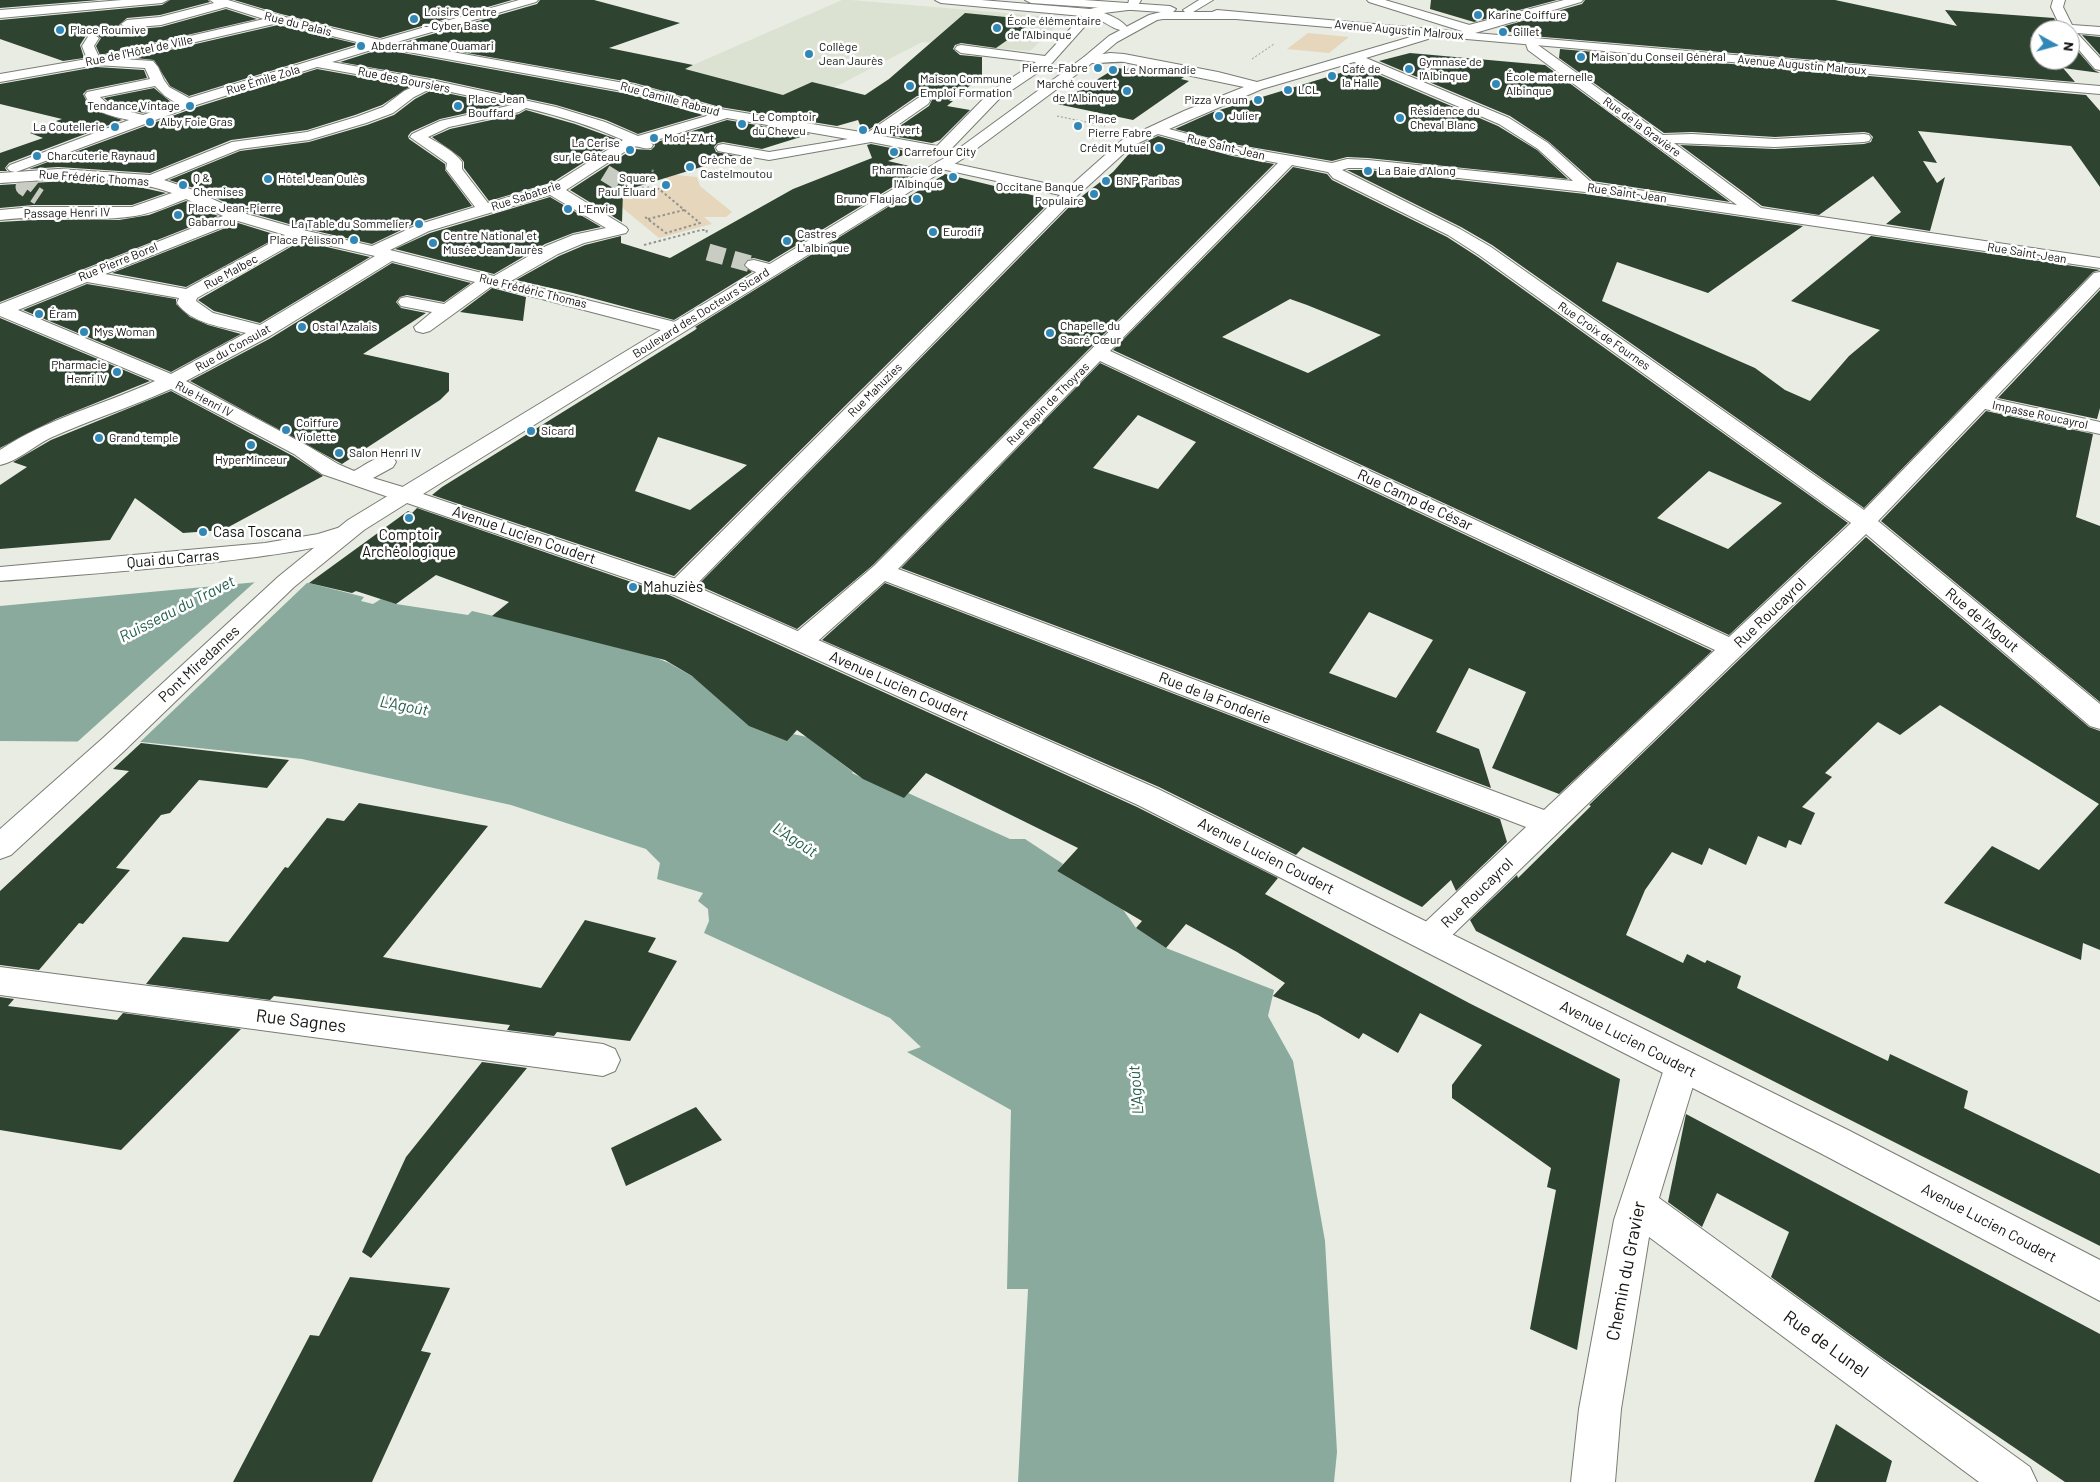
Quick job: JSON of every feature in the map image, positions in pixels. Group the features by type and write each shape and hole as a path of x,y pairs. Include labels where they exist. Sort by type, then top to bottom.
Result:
{"street":[{"path":"0,14 162,0"},
{"name":"Rue Émile Zola","path":"0,176 188,103 316,63 532,0"},
{"path":"941,0 993,2 1018,6 1084,6 1121,27"},
{"path":"1004,0 1018,6"},
{"path":"1031,0 1084,6 1099,10 1134,3 1235,16"},
{"path":"1189,10 1207,0"},
{"path":"1373,0 1469,32 1577,0"},
{"path":"2059,0 2057,7 2064,20"},
{"path":"127,24 165,20 219,2"},
{"name":"Rue du Palais","path":"219,2 277,19 381,44"},
{"name":"Boulevard des Docteurs Sicard","path":"1113,39 1134,3"},
{"path":"1084,6 1048,60 993,98 966,127 942,158 1071,193 1121,141 1149,132 1257,86 1418,39 1424,36 1425,32"},
{"name":"Boulevard des Docteurs Sicard","path":"286,582 344,533 676,328 762,267 942,158 959,155 1088,60 1113,39 1153,17 1163,15 1235,16"},
{"name":"Avenue Augustin Malroux","path":"1235,16 1425,32 1469,32 1531,41 2100,90"},
{"name":"Rue de l'Hôtel de Ville","path":"0,78 96,61 277,19"},
{"path":"2080,30 2100,31"},
{"path":"93,38 88,46 92,57 96,61 148,64 152,67 156,82 170,94 188,103"},
{"name":"Rue de la Gravière","path":"1531,41 1532,47 1660,139 1757,212"},
{"path":"2080,43 2100,66"},
{"name":"Rue Camille Rabaud","path":"381,44 477,58 570,76 651,94 719,113 870,138 942,158"},
{"path":"961,49 1048,60"},
{"path":"1088,60 1110,57 1143,60 1257,86"},
{"path":"1354,57 1490,114 1516,128 1565,165 1584,183 1584,187"},
{"name":"Rue des Boursiers","path":"316,63 432,84 528,105 585,120 660,152"},
{"path":"143,119 103,108 95,103 92,95 156,82"},
{"path":"143,180 153,179 237,145 309,136 362,120 388,110 409,94 432,84"},
{"path":"627,103 651,94"},
{"path":"714,147 769,156 839,146 870,138 923,101"},
{"path":"485,210 454,170 455,162 440,150 418,137 438,126 462,119 515,110 528,105"},
{"name":"Rue Sabaterie","path":"381,253 423,228 552,190 627,144 715,117 731,115"},
{"name":"Rue Saint-Jean","path":"1149,132 1232,150 1333,168 1347,163 1368,164 1584,187 2100,264"},
{"path":"1660,139 1692,138 1778,147 1864,138"},
{"name":"Rue Rapin de Thoyras","path":"801,642 882,571 1289,160"},
{"name":"Rue Croix de Fournes","path":"1333,168 1338,175 1345,179 1454,232 1485,251 1865,522"},
{"path":"586,170 605,173"},
{"name":"Rue Frédéric Thomas","path":"0,176 64,174 143,180 163,184 187,193"},
{"path":"423,327 493,281 552,250 579,239 620,230 563,194 552,190"},
{"path":"134,212 187,193 237,216 299,234 381,253"},
{"name":"Rue Mahuzies","path":"679,588 1071,193"},
{"path":"39,197 50,207 48,211"},
{"path":"581,206 619,198"},
{"name":"Passage Henri IV","path":"0,215 48,211 134,212"},
{"path":"134,212 186,235"},
{"name":"Rue Pierre Borel","path":"1,310 237,216"},
{"name":"Rue Malbec","path":"189,295 299,234"},
{"name":"Rue Frédéric Thomas","path":"381,253 493,281 626,319 676,328"},
{"name":"Rue du Consulat","path":"5,452 44,431 171,381 263,332 381,253"},
{"path":"85,276 189,295 186,303 208,317 263,332"},
{"name":"Rue Roucayrol","path":"1429,938 1865,522 2100,277"},
{"path":"407,302 447,310"},
{"name":"Rue Henri IV","path":"1,310 171,381 301,450 330,469 405,495"},
{"name":"Rue Camp de César","path":"1098,353 1732,648"},
{"name":"Impasse Roucayrol","path":"1980,402 2100,428"},
{"path":"356,479 385,462"},
{"name":"Avenue Lucien Coudert","path":"405,495 679,588 1148,797 1835,1142 2100,1281"},
{"name":"Rue de l'Agout","path":"1865,522 2100,719"},
{"name":"Quai du Carras","path":"0,574 266,550 322,540 344,533"},
{"name":"Rue de la Fonderie","path":"882,571 1549,824"},
{"name":"Pont Miredames","path":"0,847 113,745 286,582"},
{"name":"Rue Sagnes","path":"0,982 602,1060"},
{"name":"Chemin du Gravier","path":"1593,1482 1600,1409 1637,1205 1682,1066"},
{"name":"Rue de Lunel","path":"1637,1205 2015,1482"}],"path":[{"path":"1224,77 1280,41"},
{"path":"1050,115 1108,126"},
{"path":"626,186 634,192"},
{"path":"619,198 650,188 659,189 700,223 666,233 641,214"},
{"path":"648,219 684,210"},
{"path":"638,246 701,230 707,230 706,234"}],"shaded area":[{"name":"Collège Jean Jaurès","path":"842,0 1064,18 1030,51 922,42 829,90 800,99 764,90 726,106 640,87"},
{"path":"1308,33 1349,37 1329,53 1287,49"},
{"name":"Square Paul Éluard","path":"666,174 697,177 700,186 732,212 726,217 704,217 712,224 659,238 614,201 665,187"}],"water":[{"path":"258,582 309,583 364,597 361,601 373,604 381,599 396,604 468,615 472,611 657,658 793,734 807,737 852,773 903,797 908,793 1010,839 1025,839 1063,864 1057,871 1101,897 1119,904 1136,928 1166,948 1274,990 1268,1016 1293,1061 1325,1241 1337,1452 1334,1482 1018,1482 1028,1289 1007,1289 1011,1110 907,1052 921,1047 890,1018 704,933 709,921 708,909 698,901 703,893 657,879 660,863 646,849 511,805 302,759 142,742 0,741 0,606"}],"pier":[{"path":"257,580 308,582 138,744 75,744"}],"building":[{"path":"0,0 99,0 0,8"},
{"path":"170,0 208,0 210,2 160,15 127,18 119,25 127,30 161,27 226,9 257,19 100,55 96,46 101,38 93,32 87,34 80,45 84,58 63,61 0,39 0,20 162,5"},
{"path":"234,0 512,0 380,38 281,14"},
{"path":"540,0 594,0 680,23 609,48 693,65 685,69 783,95 812,82 865,95 889,79 965,13 1036,20 996,48 961,43 955,45 953,49 960,55 982,57 982,77 949,101 953,101 947,106 970,110 940,140 932,143 887,135 929,106 932,100 928,96 917,96 867,131 862,130 858,120 837,126 720,107 635,83 405,42 537,4"},
{"path":"1431,0 1557,0 1474,22 1430,9"},
{"path":"1585,0 1835,0 1957,26 1945,10 2054,18 2055,20 2030,20 2030,70 2065,70 2075,82 1520,35 1498,28 1582,4"},
{"path":"278,25 358,44 189,96 170,86 154,60 135,58"},
{"path":"2082,35 2100,37 2100,55"},
{"path":"381,49 633,95 703,115 638,134 606,120 556,105 436,79 340,62"},
{"path":"1560,49 2086,95 2100,111 2100,187 2071,146 1918,131 1937,163 1923,161 1937,183 1945,177 1930,231 1886,224 1901,212 1873,176 1819,215 1762,206 1680,145 1775,149 1864,144 1871,142 1873,137 1869,133 1864,132 1775,137 1692,132 1664,133 1559,58"},
{"path":"1410,53 1545,65 1730,202 1593,181 1549,142 1510,116 1379,61"},
{"path":"2080,54 2094,70 2100,73 2078,70 2080,70"},
{"path":"96,67 144,70 147,78 87,90 83,94 87,102 97,111 122,120 9,163 5,168 7,171 0,171 0,153 43,138 30,133 64,124 56,121 62,119 0,104 0,84"},
{"name":"Marché couvert de l'Albinque","path":"1130,67 1184,77 1181,79 1189,81 1133,120 1057,104 1116,68 1127,69"},
{"path":"1360,67 1498,126 1537,150 1568,179 1368,158 1347,157 1332,161 1233,144 1175,129 1213,112"},
{"path":"317,69 411,86 382,105 355,115 307,130 231,140 150,173 58,167 29,169 194,108"},
{"path":"154,88 172,103 143,113 112,105 104,98"},
{"path":"432,90 503,105 440,119 411,132 408,136 409,139 445,164 445,170 472,206 416,223 372,244 303,228 244,211 194,188 169,180 240,151 309,142 367,125 394,115 415,99"},
{"path":"526,110 575,124 619,140 553,182 489,201 464,168 464,162 460,157 432,137 450,129 519,114"},
{"path":"727,120 810,134 762,149 723,142 718,143 714,147 716,152 737,156 623,191 622,222 570,190 633,149 651,150 655,146 654,143"},
{"path":"1158,136 1232,156 1274,164 873,565 797,629 698,585 1072,204 1113,172 1135,147"},
{"path":"871,144 911,152 888,161 922,169 769,262 754,258 748,259 743,265 752,272 674,320 516,280 559,256 585,245 621,236 621,243 670,258 793,189 872,158 867,145"},
{"path":"1293,167 1327,174 1332,180 1447,237 1478,257 1848,523 1729,635 1113,350","holes":["1290,299 1307,305 1381,335 1308,373 1222,337","1709,471 1782,503 1728,549 1657,518"]},
{"path":"1347,170 1368,170 1585,194 1803,226 1708,293 1617,262 1602,301 1755,368 1785,390 1810,401 1849,356 1880,330 1791,301 1871,236 2100,270 2093,272 1864,508 1492,245 1461,227"},
{"path":"945,174 1052,200 674,576 432,495 695,330 697,328 695,327 904,197 905,199","holes":["658,437 747,465 690,510 635,491"]},
{"path":"65,181 130,185 166,193 132,205 33,205 0,208 0,185"},
{"path":"550,197 601,227 573,233 545,244 494,274 395,249 430,233"},
{"path":"186,201 218,216 0,302 0,222 119,220 149,215"},
{"path":"238,223 280,236 186,287 112,273"},
{"path":"301,241 370,257 260,323 214,311 198,300"},
{"path":"392,263 471,283 444,302 407,295 400,297 396,302 401,308 426,313 363,354 449,373 449,391 440,400 342,464 190,381 271,338"},
{"path":"87,284 176,299 176,304 190,317 208,325 241,334 171,372 23,310"},
{"path":"492,288 526,297 523,321 460,312"},
{"path":"2100,290 2100,408 2097,419 1998,398"},
{"path":"0,318 150,381 56,419 0,448"},
{"path":"1100,363 1712,651 1559,794 1492,768 1526,692 1469,668 1436,732 1479,749 1491,788 901,568","holes":["1138,415 1196,442 1158,489 1093,468","1369,612 1433,640 1396,698 1329,673"]},
{"path":"171,391 293,456 323,476 223,530 183,533 135,498 110,540 0,549 0,485 27,467 13,462 51,440"},
{"path":"1986,411 2093,434 2076,517 2100,526 2100,702 1881,521"},
{"path":"417,508 669,595 1137,807 1278,878 1265,894 1469,1003 1620,1079 1577,1350 1530,1329 1556,1190 1547,1187 1551,1168 1452,1098 1452,1085 1482,1045 1420,1013 1398,1053 1363,1033 1359,1039 1318,1015 1273,996 1285,983 1237,952 1186,924 1166,948 1136,928 1142,921 1057,871 1078,848 926,773 904,798 863,779 797,730 787,741 749,726 692,676 665,660 492,616 509,602 436,575 396,604 356,591 352,593 309,583 408,511 412,513"},
{"path":"1866,537 2089,727 2100,731 2100,950 2083,943 2081,960 1944,903 1992,846 2039,870 2099,804 1940,705 1900,735 1878,722 1825,773 1832,777 1802,807 1815,813 1801,845 1789,840 1786,848 1758,836 1746,865 1709,848 1702,865 1672,852 1645,890 1626,935 1683,963 1687,954 1705,963 1707,960 1741,976 1737,988 1888,1061 1890,1054 1968,1091 1964,1108 2100,1174 2100,1246 1476,931 1470,920 1517,875 1518,878 1591,806 1589,805"},
{"path":"885,583 1500,819 1507,842 1456,891 1451,880 1422,907 1303,847 1296,855 1159,787 822,640"},
{"path":"141,743 289,760 267,788 199,780 170,813 161,815 116,868 130,870 83,924 79,923 39,970 0,965 0,891 129,771 113,769"},
{"path":"359,803 488,826 383,957 541,988 585,920 656,938 648,952 677,961 630,1041 557,1032 554,1036 507,1030 510,1025 274,996 270,1000 146,984 183,937 228,942 285,867 288,868 327,818 344,821"},
{"path":"0,997 14,999 8,1006 117,1020 123,1013 241,1029 121,1150 0,1130"},
{"path":"482,1062 527,1068 371,1258 362,1252 406,1157"},
{"path":"696,1107 722,1140 626,1186 611,1148"},
{"path":"1686,1114 2100,1334 2100,1482 2065,1482 1884,1359 1771,1277 1789,1232 1717,1193 1702,1227 1668,1202"},
{"path":"350,1277 450,1288 421,1351 431,1353 372,1482 233,1482 310,1335 319,1336"},
{"path":"1836,1424 1892,1461 1886,1482 1814,1482"}],"tunnel":[{"path":"605,173 626,186"},
{"path":"32,177 24,187 39,197"},
{"path":"708,252 754,265"}],"place":[{"name":"Karine Coiffure","path":"1478,15"},
{"name":"Loisirs Centre - Cyber Base","path":"414,19"},
{"name":"École élémentaire de l'Albinque","path":"997,28"},
{"name":"Place Roumive","path":"60,30"},
{"name":"Gillet","path":"1503,32"},
{"name":"Abderrahmane Ouamari","path":"361,46"},
{"name":"Collège Jean Jaurès","path":"809,54"},
{"name":"Maison du Conseil Général","path":"1581,57"},
{"name":"Pierre-Fabre","path":"1098,68"},
{"name":"Gymnase de l'Albinque","path":"1409,69"},
{"name":"Le Normandie","path":"1113,70"},
{"name":"Café de la Halle","path":"1332,76"},
{"name":"École maternelle Albinque","path":"1496,84"},
{"name":"Maison Commune Emploi Formation","path":"910,86"},
{"name":"LCL","path":"1288,90"},
{"name":"Marché couvert de l'Albinque","path":"1127,91"},
{"name":"Pizza Vroum","path":"1258,100"},
{"name":"Tendance Vintage","path":"190,106"},
{"name":"Place Jean Bouffard","path":"458,106"},
{"name":"Julier","path":"1219,116"},
{"name":"Résidence du Cheval Blanc","path":"1400,118"},
{"name":"Alby Foie Gras","path":"150,122"},
{"name":"Le Comptoir du Cheveu","path":"742,124"},
{"name":"Place Pierre Fabre","path":"1078,126"},
{"name":"La Coutellerie","path":"115,127"},
{"name":"Au Pivert","path":"863,130"},
{"name":"Mod-Z'Art","path":"654,138"},
{"name":"Crédit Mutuel","path":"1159,148"},
{"name":"La Cerise sur le Gâteau","path":"630,150"},
{"name":"Carrefour City","path":"894,152"},
{"name":"Charcuterie Raynaud","path":"37,156"},
{"name":"Crèche de Castelmoutou","path":"690,167"},
{"name":"La Baie d'Along","path":"1368,171"},
{"name":"Pharmacie de l'Albinque","path":"953,177"},
{"name":"Hôtel Jean Oulès","path":"268,179"},
{"name":"BNP Paribas","path":"1106,181"},
{"name":"Q & Chemises","path":"183,185"},
{"name":"Square Paul Éluard","path":"666,185"},
{"name":"Occitane Banque Populaire","path":"1094,194"},
{"name":"Bruno Flaujac","path":"917,199"},
{"name":"L'Envie","path":"568,209"},
{"name":"Place Jean-Pierre Gabarrou","path":"178,215"},
{"name":"La Table du Sommelier","path":"419,224"},
{"name":"Eurodif","path":"933,232"},
{"name":"Place Pélisson","path":"354,240"},
{"name":"Castres L'albinque","path":"787,241"},
{"name":"Centre National et Musée Jean Jaurès","path":"433,243"},
{"name":"Éram","path":"39,314"},
{"name":"Ostal Azalais","path":"302,327"},
{"name":"Mys Woman","path":"84,332"},
{"name":"Chapelle du Sacré Cœur","path":"1050,333"},
{"name":"Pharmacie Henri IV","path":"117,372"},
{"name":"Coiffure Violette","path":"286,430"},
{"name":"Sicard","path":"531,431"},
{"name":"Grand temple","path":"99,438"},
{"name":"HyperMinceur","path":"251,445"},
{"name":"Salon Henri IV","path":"339,453"},
{"name":"Comptoir Archéologique","path":"409,518"},
{"name":"Casa Toscana","path":"203,532"},
{"name":"Mahuziès","path":"633,587"}],"water label":[{"name":"Ruisseau du Travet","path":"177,609"},
{"name":"L'Agoût","path":"404,706"},
{"name":"L'Agoût","path":"795,840"},
{"name":"L'Agoût","path":"1136,1090"}]}
